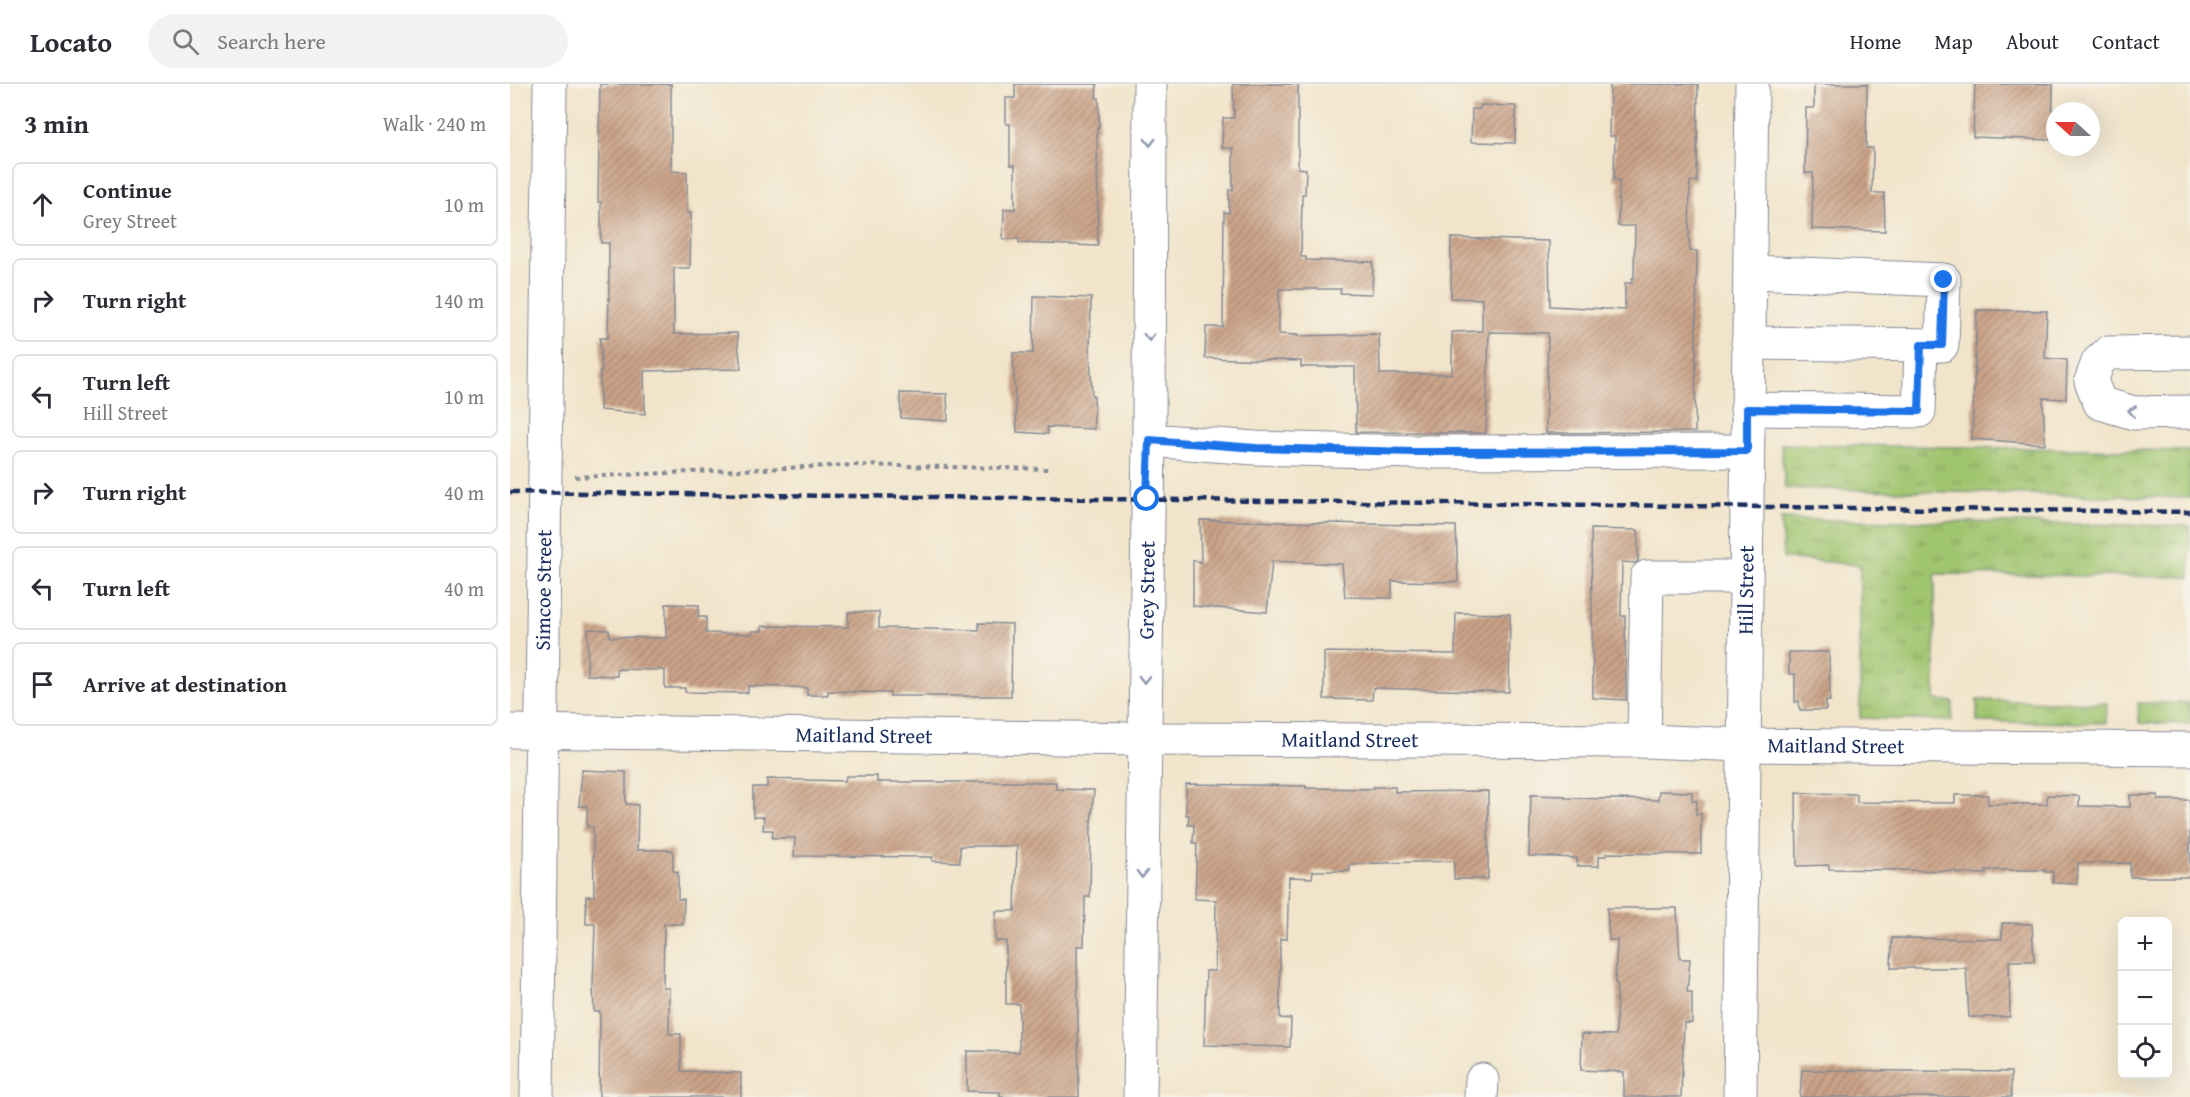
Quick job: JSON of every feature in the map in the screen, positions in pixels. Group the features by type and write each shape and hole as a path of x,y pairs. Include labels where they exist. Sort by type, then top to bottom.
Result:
{"street":[{"name":"Simcoe Street","path":"537,1097 525,731 544,478 550,84"},
{"name":"Grey Street","path":"1140,1097 1143,739 1149,440 1150,84"},
{"name":"Hill Street","path":"1740,1097 1752,84"},
{"path":"1748,343 1942,345 1944,280 1751,272"},
{"path":"1747,409 1919,411 1921,345"},
{"path":"2190,352 2108,353 2098,362 2091,381 2100,403 2134,413 2190,412"},
{"path":"1149,440 1256,448 1414,452 1747,451"},
{"path":"1644,741 1647,577 1746,577"},
{"name":"Maitland Street","path":"525,731 1143,739 1644,741 1744,746 2190,749"}],"path":[{"path":"544,478 854,465 1048,469"}],"green space":[{"path":"1781,444 2190,451 2190,498 1785,488"},
{"path":"1781,519 2190,526 2190,577 1935,574 1935,700 1953,702 1952,721 1860,718 1860,565 1783,558"},
{"path":"1977,700 2107,703 2106,723 1977,722"},
{"path":"2138,703 2190,703 2190,724 2139,723"}],"building":[{"path":"600,84 671,84 671,171 687,172 687,213 691,213 690,268 674,268 674,334 737,333 741,369 644,371 645,414 600,410 600,372 602,372 600,338 608,338 609,243 601,243 601,202 598,202"},
{"path":"1015,84 1097,84 1096,98 1099,98 1098,246 1019,243 1019,239 1003,239 1004,209 1015,209 1015,165 1010,165 1010,124 1006,124 1006,98 1015,98"},
{"path":"1233,84 1298,84 1298,168 1306,169 1305,194 1302,194 1301,257 1306,257 1306,260 1373,262 1372,294 1340,293 1341,289 1279,289 1279,334 1297,336 1379,334 1380,374 1452,374 1452,332 1482,331 1482,299 1451,298 1451,238 1549,241 1550,306 1625,310 1625,283 1632,283 1632,278 1634,278 1635,226 1618,226 1619,180 1614,180 1615,136 1609,136 1610,84 1698,84 1697,182 1690,181 1689,240 1690,251 1697,251 1695,432 1546,433 1548,333 1489,332 1486,433 1356,432 1355,367 1301,367 1301,361 1205,358 1206,327 1223,327 1224,212 1229,213 1229,190 1233,190 1233,148 1222,148 1223,118 1234,118"},
{"path":"1814,84 1867,84 1866,148 1873,148 1872,193 1884,193 1885,231 1812,229 1813,173 1805,173 1806,108 1814,108"},
{"path":"1975,84 2053,84 2053,102 2046,102 2046,140 1973,137"},
{"path":"1481,105 1516,106 1515,143 1471,142 1472,109 1480,109"},
{"path":"1034,296 1091,298 1090,353 1094,429 1047,427 1048,434 1017,432 1013,353 1033,353"},
{"path":"1977,310 2047,311 2045,358 2067,360 2066,399 2043,398 2045,444 1972,439"},
{"path":"900,393 947,394 948,421 901,418"},
{"path":"1200,520 1456,526 1458,582 1392,581 1392,598 1345,597 1342,564 1272,561 1267,612 1193,606 1193,560 1201,562"},
{"path":"1591,529 1638,530 1638,561 1635,563 1622,562 1621,616 1625,616 1626,700 1593,698"},
{"path":"666,604 699,605 698,617 706,617 706,633 752,634 752,631 762,631 762,626 848,627 848,612 879,612 879,628 979,630 979,623 1012,624 1011,696 890,696 890,693 828,691 828,695 807,695 807,688 748,686 748,693 685,692 685,688 665,688 665,670 617,669 617,676 587,675 588,629 609,630 610,637 666,638"},
{"path":"1456,613 1510,614 1509,692 1373,688 1372,700 1324,699 1324,652 1455,654"},
{"path":"1789,652 1829,652 1830,701 1826,701 1826,710 1800,710 1799,701 1795,702 1795,674 1789,674"},
{"path":"582,770 626,772 626,804 638,805 637,850 673,850 673,871 678,872 678,899 684,899 683,924 664,924 663,988 669,988 669,1034 681,1034 681,1071 741,1073 741,1097 599,1097 600,1012 594,1012 593,987 595,924 586,924 586,896 594,896 593,827 587,827 587,806 579,806"},
{"path":"846,776 877,776 877,782 1056,782 1056,789 1094,790 1090,897 1085,897 1084,946 1077,946 1079,1097 1000,1097 1000,1092 967,1091 967,1051 1019,1052 1019,1004 1006,1004 1006,941 995,941 996,911 1015,911 1017,846 960,846 960,862 932,861 932,857 794,856 795,838 772,838 773,830 763,830 764,817 753,817 753,787 767,787 767,779 845,781"},
{"path":"1186,784 1373,789 1373,787 1395,787 1395,792 1488,791 1488,879 1454,879 1454,861 1350,864 1350,871 1313,871 1312,878 1289,877 1287,939 1280,939 1280,1018 1291,1019 1290,1047 1204,1045 1206,971 1215,971 1216,900 1195,899 1197,843 1193,843 1194,825 1188,825 1189,815 1186,815"},
{"path":"1659,791 1692,792 1692,800 1697,801 1696,814 1701,814 1701,854 1606,853 1606,856 1599,856 1599,866 1577,866 1577,858 1529,856 1531,795 1658,800"},
{"path":"1796,793 1857,794 1857,802 1955,803 1955,795 1988,795 1988,804 2047,804 2047,795 2079,796 2079,806 2130,807 2130,795 2158,795 2158,800 2190,800 2190,877 2130,877 2130,863 2078,863 2077,884 2053,883 2053,872 2045,872 2045,870 1986,870 1986,874 1956,873 1956,871 1829,869 1829,865 1797,866"},
{"path":"1607,908 1677,908 1680,959 1690,959 1687,992 1692,992 1692,1023 1684,1023 1681,1097 1624,1097 1624,1072 1581,1070 1582,1034 1616,1035 1617,940 1609,940"},
{"path":"2002,923 2032,924 2034,961 2009,961 2010,1017 1969,1017 1966,968 1891,968 1892,938 2002,939"},
{"path":"1802,1070 2011,1072 2011,1097 1800,1097"}],"railway":[{"path":"510,492 2190,512"}],"route":[{"path":"1147,499 1149,440 1256,448 1414,452 1747,451 1747,409 1919,411 1921,345 1942,345 1944,280"}]}
